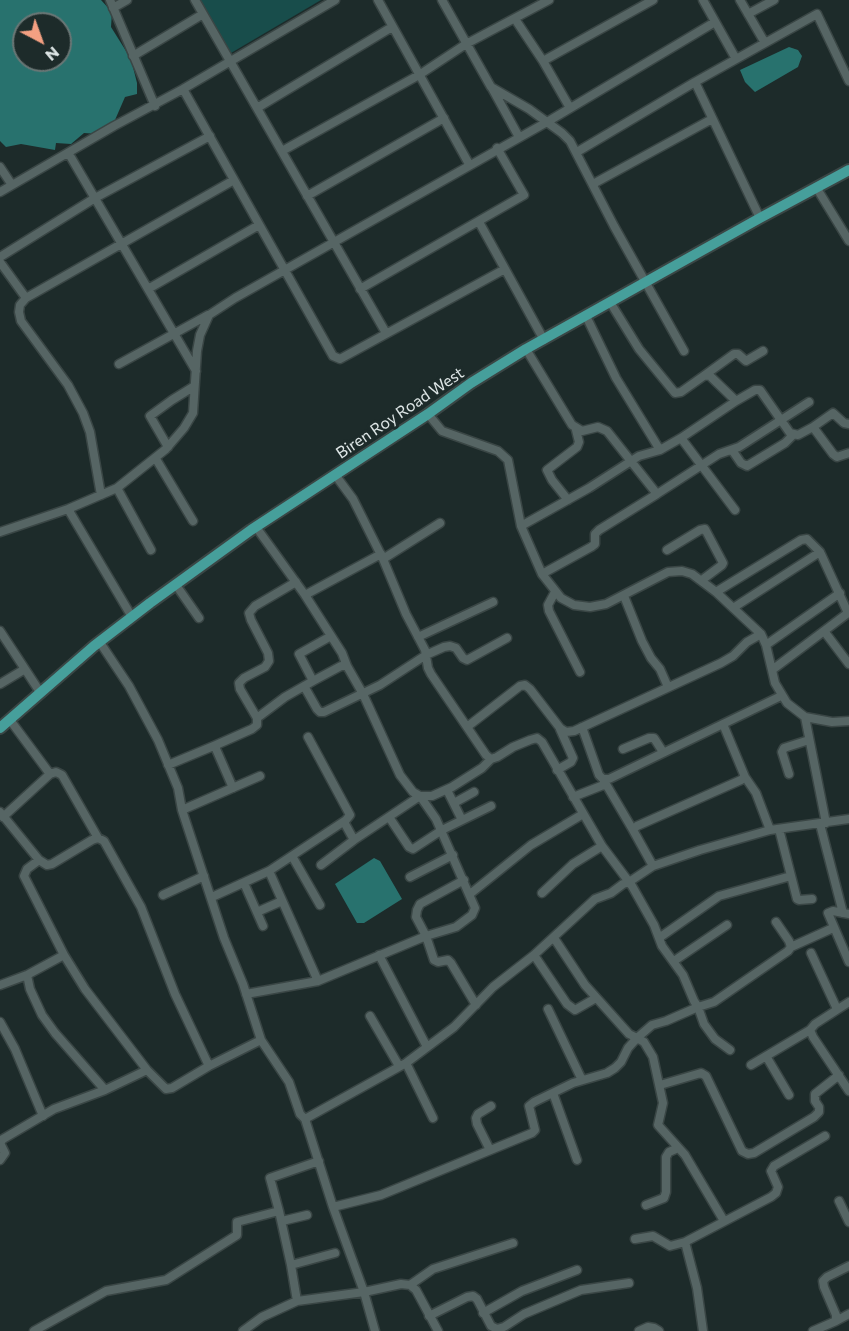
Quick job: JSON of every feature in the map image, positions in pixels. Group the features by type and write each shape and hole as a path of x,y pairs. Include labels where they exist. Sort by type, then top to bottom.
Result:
{"main road":[{"name":"Biren Roy Road West","path":"0,729 99,641 256,527 336,476 471,383 526,349 849,170"}],"street":[{"path":"127,0 111,4 155,106"},
{"path":"195,0 386,333"},
{"path":"0,192 114,126 155,106 232,62 335,0"},
{"path":"378,0 469,164"},
{"path":"442,0 519,137"},
{"path":"282,151 419,75 466,44 549,0"},
{"path":"543,61 653,0"},
{"path":"703,0 736,59"},
{"path":"740,0 765,43"},
{"path":"748,14 774,0"},
{"path":"133,56 203,14"},
{"path":"577,152 695,82 817,14 849,81"},
{"path":"515,19 570,108"},
{"path":"119,364 209,315 497,148 547,122 715,22"},
{"path":"257,108 392,27"},
{"path":"695,82 760,218"},
{"path":"491,87 529,109 562,133 577,152 684,351"},
{"path":"183,89 336,358 340,359 505,268"},
{"path":"307,196 444,118"},
{"path":"593,184 712,119"},
{"path":"0,257 95,198 210,136"},
{"path":"360,289 524,195 497,148"},
{"path":"69,154 196,371"},
{"path":"0,167 12,185"},
{"path":"101,495 90,432 83,413 68,385 21,321 20,305 26,297 234,180"},
{"path":"816,187 849,241"},
{"path":"479,222 543,340"},
{"path":"148,289 259,225"},
{"path":"0,262 26,297"},
{"path":"610,302 634,342 675,393 681,392 734,354 738,354 746,361 763,351"},
{"path":"2,528 68,509 117,488 156,459 168,447 193,413 193,387 200,334 209,315"},
{"path":"586,316 616,378 660,450"},
{"path":"526,349 576,430 579,442 577,447 548,470 552,480 568,500"},
{"path":"705,375 710,376 736,400"},
{"path":"168,447 150,416 193,387"},
{"path":"521,526 631,461 646,453 660,450 681,438 736,400 755,390 760,390 794,435"},
{"path":"542,574 595,544 599,530 719,454 732,450 809,402"},
{"path":"732,450 741,463 747,466 833,413 843,423 849,424"},
{"path":"428,414 446,432 498,451 508,460 521,526 542,574 555,592 574,605 590,607 606,604 624,596 668,572 681,571 702,580 761,634 781,696 787,703 805,717 832,722 849,722"},
{"path":"813,427 837,457 849,453"},
{"path":"576,430 603,428 657,494"},
{"path":"681,438 735,510"},
{"path":"156,459 193,521"},
{"path":"336,476 353,499 382,556 426,655 431,674 486,756 491,759"},
{"path":"117,488 151,550"},
{"path":"68,509 132,617"},
{"path":"305,595 382,556 440,523"},
{"path":"256,527 305,595 331,636 363,694 400,775 413,792 432,796 447,790 482,768 491,759 513,747 537,738 542,742 602,846 629,882 654,925 662,946 683,975 704,1024 715,1039 730,1050"},
{"path":"667,550 700,530 705,530 723,562 702,580"},
{"path":"716,592 801,540 807,539 820,552 848,613 772,670"},
{"path":"733,608 820,552"},
{"path":"168,765 252,729 256,725 257,718 239,683 265,667 269,661 268,653 249,612 255,606 296,582"},
{"path":"176,585 199,618"},
{"path":"555,592 548,605 549,611 580,672"},
{"path":"766,645 840,593"},
{"path":"624,596 642,640 668,687"},
{"path":"418,637 493,602"},
{"path":"0,631 40,692"},
{"path":"824,631 849,664"},
{"path":"560,728 566,732 582,727 728,659 743,645 761,634"},
{"path":"313,681 299,654 331,636"},
{"path":"304,686 320,712 324,712 363,694 426,655 450,646 456,648 463,658 468,660 507,638"},
{"path":"99,641 129,686 158,740 178,788 182,810 224,938 261,1040 289,1082 300,1114 306,1119 375,1331"},
{"path":"257,718 304,686 341,666 347,666"},
{"path":"0,684 25,669"},
{"path":"467,727 520,686 525,685 560,728 573,759 572,762 557,770"},
{"path":"573,797 781,696"},
{"path":"805,717 823,824 846,913 833,911 828,914 849,962"},
{"path":"10,720 50,774"},
{"path":"723,724 745,777 775,829 798,900 812,899"},
{"path":"582,727 599,775 653,866"},
{"path":"212,897 269,871 344,822 350,815 308,737"},
{"path":"623,749 654,738 663,752"},
{"path":"789,774 782,752 784,748 809,740"},
{"path":"216,745 233,788"},
{"path":"98,838 48,865 39,860 2,814 50,774 56,772 62,775 98,838 108,847 141,907 175,994 209,1066"},
{"path":"182,810 260,776"},
{"path":"633,830 637,826 745,777"},
{"path":"447,790 462,820"},
{"path":"454,803 474,792"},
{"path":"321,865 420,795"},
{"path":"246,994 318,981 426,936 456,927 472,915 475,908 464,879 442,830 420,795"},
{"path":"388,817 409,847 413,849 442,830 491,806"},
{"path":"470,894 531,845 583,814"},
{"path":"306,1119 402,1065 427,1047 454,1027 504,977 554,938 595,899 611,893 653,866 775,829 849,819"},
{"path":"344,822 354,840"},
{"path":"542,893 573,864 602,846"},
{"path":"410,877 453,855"},
{"path":"292,856 320,905"},
{"path":"39,860 27,869 24,876 64,955 85,989 147,1070 166,1089 172,1088 261,1040"},
{"path":"269,871 318,981"},
{"path":"163,895 204,876"},
{"path":"659,938 718,896 791,876"},
{"path":"464,879 420,904 416,917 426,936 434,960 438,962 448,960 452,963 476,1005"},
{"path":"244,883 262,926"},
{"path":"257,912 282,901"},
{"path":"776,922 791,947"},
{"path":"674,961 727,925"},
{"path":"333,1207 381,1195 536,1130 529,1106 553,1092 607,1073 621,1062 636,1038 652,1024 666,1021 714,1002 791,947 833,928"},
{"path":"554,938 596,998 629,1034 645,1042 651,1050 663,1103 658,1125 691,1164 724,1221"},
{"path":"811,953 837,1009"},
{"path":"0,985 27,975 64,955"},
{"path":"379,955 427,1047"},
{"path":"534,955 567,1004 575,1010 596,998"},
{"path":"27,975 30,989 42,1015 69,1051 105,1090"},
{"path":"751,1065 810,1030 837,1009 848,1006"},
{"path":"548,1010 582,1080"},
{"path":"370,1016 433,1118"},
{"path":"0,1022 15,1048 43,1116"},
{"path":"810,1030 849,1091"},
{"path":"766,1056 789,1095"},
{"path":"0,1160 5,1153 0,1143 3,1139 54,1109 105,1090 147,1070"},
{"path":"660,1085 701,1073 706,1076 742,1151 748,1154 754,1153 814,1117 819,1112 814,1094 839,1075"},
{"path":"553,1092 577,1160"},
{"path":"490,1150 476,1118 478,1113 491,1106"},
{"path":"635,1239 653,1236 670,1246 686,1242 777,1193 778,1187 771,1171 774,1166 825,1136"},
{"path":"646,1205 664,1197 666,1157 669,1152 678,1148"},
{"path":"297,1301 282,1221 270,1178 319,1161"},
{"path":"843,1205 849,1222"},
{"path":"34,1331 106,1291 166,1280 237,1235 237,1222 279,1211"},
{"path":"282,1221 308,1215"},
{"path":"686,1242 698,1288 703,1331"},
{"path":"410,1285 433,1269 513,1243"},
{"path":"291,1265 335,1253"},
{"path":"836,1321 836,1315 823,1281 849,1266"},
{"path":"483,1313 522,1291 577,1270"},
{"path":"429,1316 466,1297 473,1296 477,1299 491,1326 497,1329 524,1314 580,1290 629,1283"},
{"path":"243,1331 262,1317 297,1301 364,1292 401,1284 410,1285 416,1290 438,1331"},
{"path":"813,1331 849,1314"},
{"path":"639,1331 648,1327 658,1331"}],"shaded area":[{"path":"0,0 101,0 112,12 111,27 131,59 137,83 137,94 125,97 115,120 99,134 84,133 71,144 56,143 55,150 21,144 6,147 0,141"},
{"path":"200,0 321,0 231,53"},
{"path":"789,47 798,50 802,56 798,67 755,92 745,82 740,70"},
{"path":"374,858 380,861 402,899 364,923 357,923 335,884"}]}
